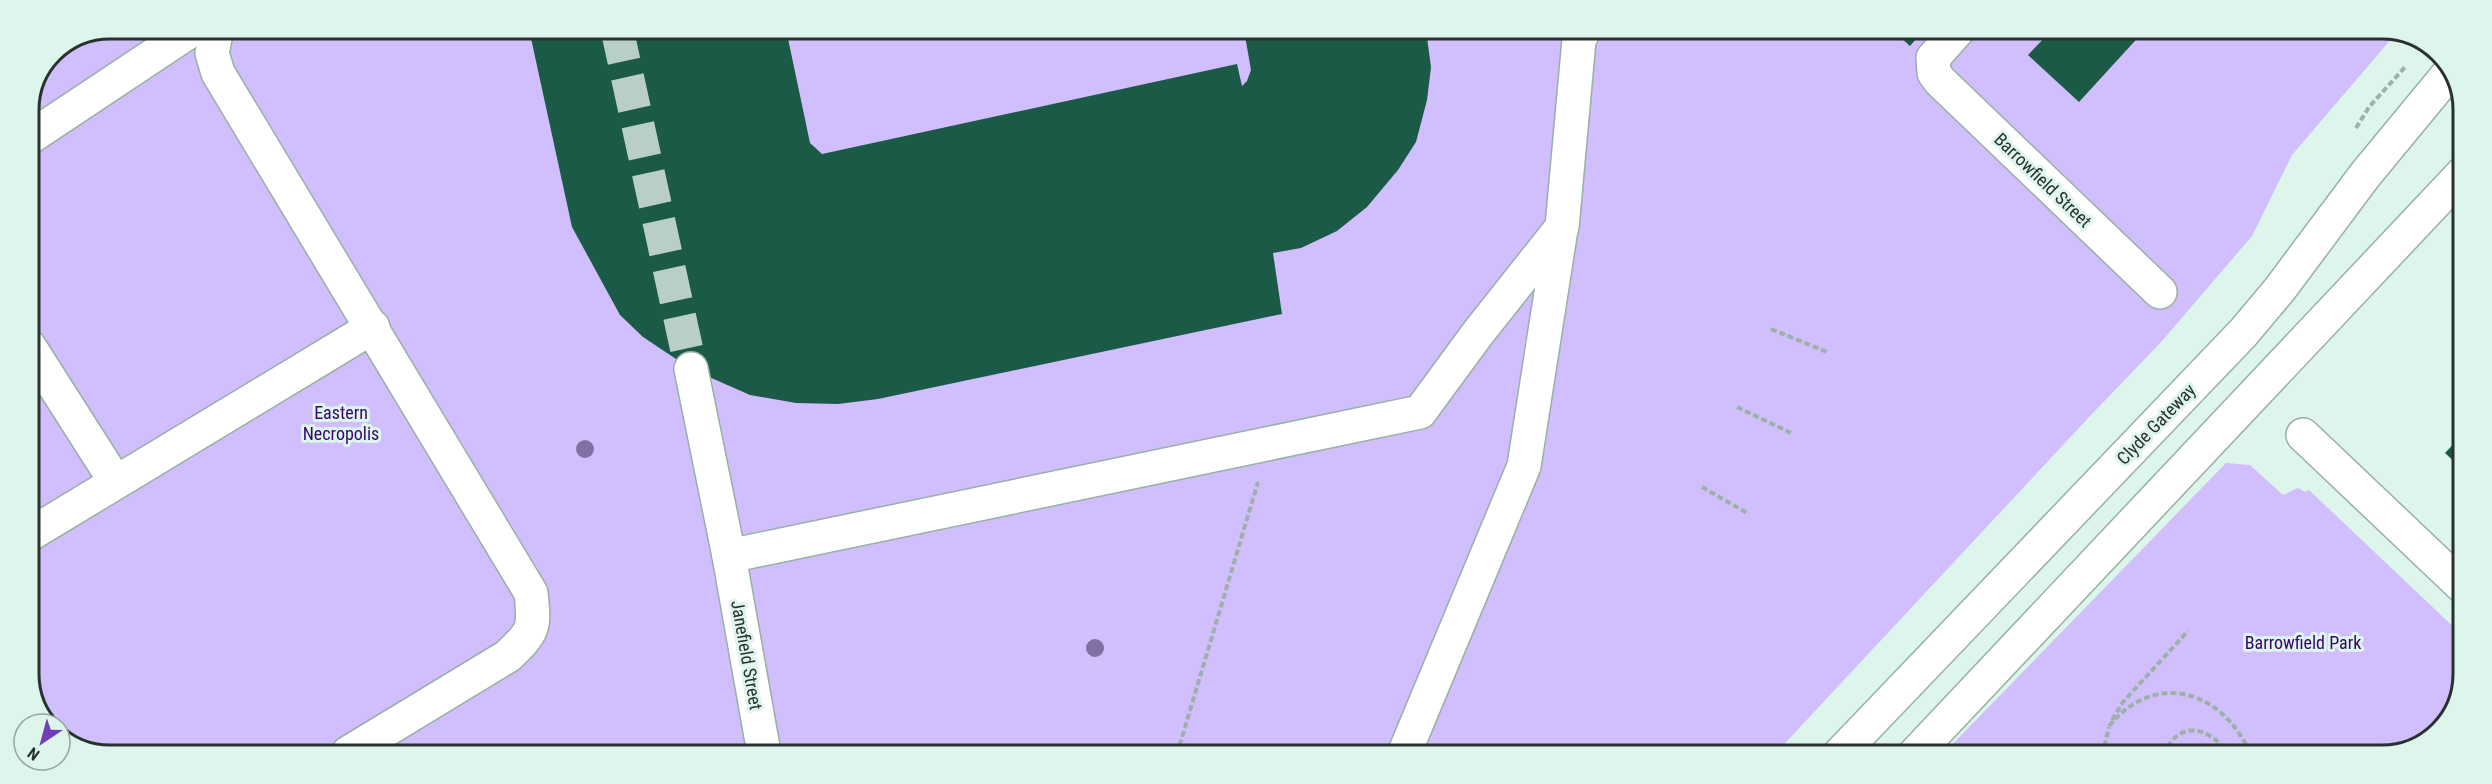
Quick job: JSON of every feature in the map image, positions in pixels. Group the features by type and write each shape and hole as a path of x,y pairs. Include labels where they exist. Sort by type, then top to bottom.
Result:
{"main road":[{"path":"39,131 178,39"},
{"path":"215,39 212,53 218,73 373,327 531,593 534,617 530,634 508,656 361,745"},
{"path":"1408,745 1524,466 1562,227 1580,39"},
{"name":"Barrowfield Street","path":"1949,39 1938,51 1932,66 1940,81 2160,292"},
{"name":"Clyde Gateway","path":"1849,745 2243,333 2280,289 2365,175 2446,77"},
{"path":"1923,745 2453,184"},
{"path":"729,556 1420,412 1478,333 1562,227"},
{"path":"39,530 115,481 373,327"},
{"path":"39,362 115,481"},
{"name":"Janefield Street","path":"691,369 729,556 763,745"},
{"path":"2303,435 2453,577"}],"path":[{"path":"1772,329 1827,352"},
{"path":"1737,407 1791,433"},
{"path":"1180,745 1270,443"},
{"path":"1701,487 1749,514"},
{"path":"2104,745 2109,726 2123,702 2188,631"},
{"path":"2109,726 2120,713 2132,705 2156,696 2183,692 2209,703 2223,714 2241,734 2246,745"},
{"path":"2169,745 2188,730 2208,733 2219,745"}],"green space":[{"name":"Eastern Necropolis","path":"96,40 2390,40 2292,155 2252,236 2162,341 1783,745 110,745 91,743 72,734 72,712 50,712 40,688 40,96 51,70 60,60 70,51"},
{"name":"Barrowfield Park","path":"2226,463 2250,465 2283,495 2298,488 2305,492 2309,490 2453,626 2453,674 2448,701 2441,714 2425,730 2414,738 2396,744 1952,745"}],"building":[{"path":"531,39 788,39 810,143 822,154 1237,64 1242,86 1247,81 1251,70 1246,39 1427,39 1431,67 1427,100 1416,142 1398,170 1367,207 1337,231 1301,248 1273,253 1282,314 878,399 838,404 796,403 750,395 691,369 643,337 620,315 572,227"},
{"path":"1902,39 1916,39 1910,46"},
{"path":"2043,39 2137,39 2079,102 2028,55"},
{"path":"2453,445 2453,461 2445,453"}],"tunnel":[{"path":"619,39 691,369"}]}
